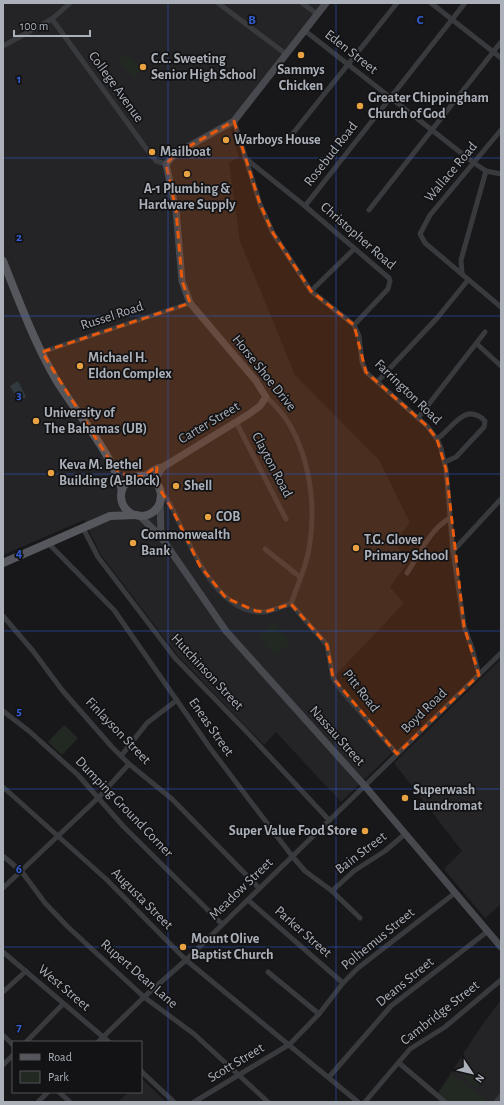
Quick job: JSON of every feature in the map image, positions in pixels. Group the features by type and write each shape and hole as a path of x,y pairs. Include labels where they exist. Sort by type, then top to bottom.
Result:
{"main road":[{"path":"3,261 42,352 56,378 115,469 122,490 122,503 128,510 137,515"},
{"path":"115,469 131,478"},
{"path":"3,563 110,516 148,514 154,510 158,490 144,476 131,478 124,485 122,490"},
{"path":"110,516 122,503"}],"street":[{"path":"3,46 52,19 70,3"},
{"path":"218,3 286,54"},
{"path":"302,3 317,14"},
{"path":"166,164 175,154 234,121 326,3"},
{"path":"286,142 397,3"},
{"path":"431,3 501,58"},
{"name":"Rosebud Road","path":"305,206 465,3"},
{"name":"College Avenue","path":"52,19 156,161 166,164"},
{"name":"Eden Street","path":"304,30 474,163 486,171 501,174"},
{"path":"369,210 501,42"},
{"path":"234,121 264,216 273,233 311,291 354,325"},
{"name":"Wallace Road","path":"462,274 425,243 421,237 421,230 430,216 501,130"},
{"name":"Christopher Road","path":"245,158 305,206 386,275 390,281 388,289 354,325"},
{"name":"Horse Shoe Drive","path":"166,164 176,213 182,281 190,303 256,381 266,397 281,412 302,450 310,491 312,531 309,551 290,604"},
{"path":"486,171 461,260 462,274 501,307"},
{"path":"311,291 354,249"},
{"path":"377,382 438,317 468,280"},
{"name":"Russel Road","path":"42,352 190,303"},
{"name":"Farrington Road","path":"354,325 359,336 363,368 418,418 437,439 445,462 453,551 464,626 479,675"},
{"path":"418,418 485,332"},
{"path":"477,344 501,366"},
{"name":"Carter Street","path":"144,476 157,468 163,467 256,410 266,397"},
{"path":"437,439 446,432 460,416 466,414 476,415 485,421 484,427 458,455 445,462"},
{"name":"Clayton Road","path":"236,422 286,518"},
{"path":"161,537 157,476 163,467"},
{"path":"158,490 164,495 173,511 200,566 226,598 256,611 265,612 290,604"},
{"path":"453,551 501,499"},
{"name":"Nassau Street","path":"137,515 161,537 226,631 364,785 501,946"},
{"path":"407,573 433,532 442,522 450,518"},
{"name":"Hutchinson Street","path":"83,528 98,557 175,658 329,820"},
{"name":"Eneas Street","path":"48,543 114,610 210,748 292,856 305,871 332,892 360,918"},
{"path":"265,549 300,577"},
{"name":"Pitt Road","path":"290,604 327,646 333,678 341,690 397,754"},
{"name":"Finlayson Street","path":"4,619 33,651 62,690 121,756 172,799 259,888"},
{"name":"Boyd Road","path":"364,785 501,653"},
{"path":"121,756 147,723 178,700"},
{"name":"Dumping Ground Corner","path":"3,711 29,731 78,775 123,826 222,924"},
{"path":"3,888 22,872 98,798 129,764"},
{"name":"Meadow Street","path":"99,1041 144,997 186,960 364,785"},
{"name":"Augusta Street","path":"3,787 106,879 186,960 290,1044 358,1102"},
{"name":"Bain Street","path":"332,892 354,871 385,851 405,834"},
{"name":"Rupert Dean Lane","path":"3,856 22,872 45,903 68,927 144,997 194,1034 268,1102"},
{"name":"Polhemus Street","path":"290,1044 319,1014 343,983 358,968 455,893"},
{"name":"Parker Street","path":"248,900 343,983"},
{"name":"Deans Street","path":"329,1077 391,1006 488,931"},
{"name":"West Street","path":"3,952 109,1041"},
{"path":"3,992 26,971"},
{"path":"268,972 319,1014"},
{"name":"Cambridge Street","path":"365,1102 415,1046 445,1027 501,980"},
{"path":"27,1041 63,1004"},
{"path":"3,1036 12,1044"},
{"name":"Scott Street","path":"194,1102 290,1044"},
{"path":"3,1065 12,1056"},
{"path":"399,1063 444,1102"},
{"path":"142,1072 174,1102"},
{"path":"38,1102 47,1093"},
{"path":"59,1093 70,1102"},
{"path":"496,1102 501,1096"}],"highlighted area":[{"path":"234,121 260,204 273,233 311,291 354,325 366,372 427,426 437,439 446,469 464,626 479,675 397,754 333,678 327,645 302,616 291,604 265,612 256,611 226,598 200,566 173,511 156,483 157,466 144,476 131,478 115,469 42,352 190,303 182,281 176,210 166,164 175,154"}],"shaded area":[{"path":"3,3 331,3 231,130 239,157 229,163 240,241 295,375 379,460 410,523 394,542 409,561 390,587 404,603 331,680 392,753 341,802 276,732 264,745 178,656 101,555 84,520 3,555"},
{"path":"18,381 26,397 18,401 10,386"},
{"path":"501,659 501,904 485,918 444,869 462,851 394,763"},
{"path":"501,1000 501,1102 449,1102 438,1093 482,1025"},
{"path":"142,1079 166,1102 118,1102 128,1093 142,1093"}],"green space":[{"path":"126,53 142,69 134,77 118,61"},
{"path":"274,622 291,642 275,656 258,636"},
{"path":"64,725 78,738 62,755 48,742"},
{"path":"469,1069 484,1080 477,1088 463,1077"},
{"path":"451,1073 488,1102 450,1102 439,1093 448,1081"}],"place":[{"name":"Sammys Chicken","path":"301,55"},
{"name":"C.C. Sweeting Senior High School","path":"143,67"},
{"name":"Greater Chippingham Church of God","path":"360,106"},
{"name":"Warboys House","path":"226,140"},
{"name":"Mailboat","path":"152,152"},
{"name":"A-1 Plumbing & Hardware Supply","path":"187,174"},
{"name":"Michael H. Eldon Complex","path":"80,366"},
{"name":"University of The Bahamas (UB)","path":"36,421"},
{"name":"Keva M. Bethel Building (A-Block)","path":"51,473"},
{"name":"Shell","path":"176,486"},
{"name":"COB","path":"208,517"},
{"name":"Commonwealth Bank","path":"133,543"},
{"name":"T.G. Glover Primary School","path":"356,548"},
{"name":"Superwash Laundromat","path":"405,798"},
{"name":"Super Value Food Store","path":"365,831"},
{"name":"Mount Olive Baptist Church","path":"183,947"}]}
